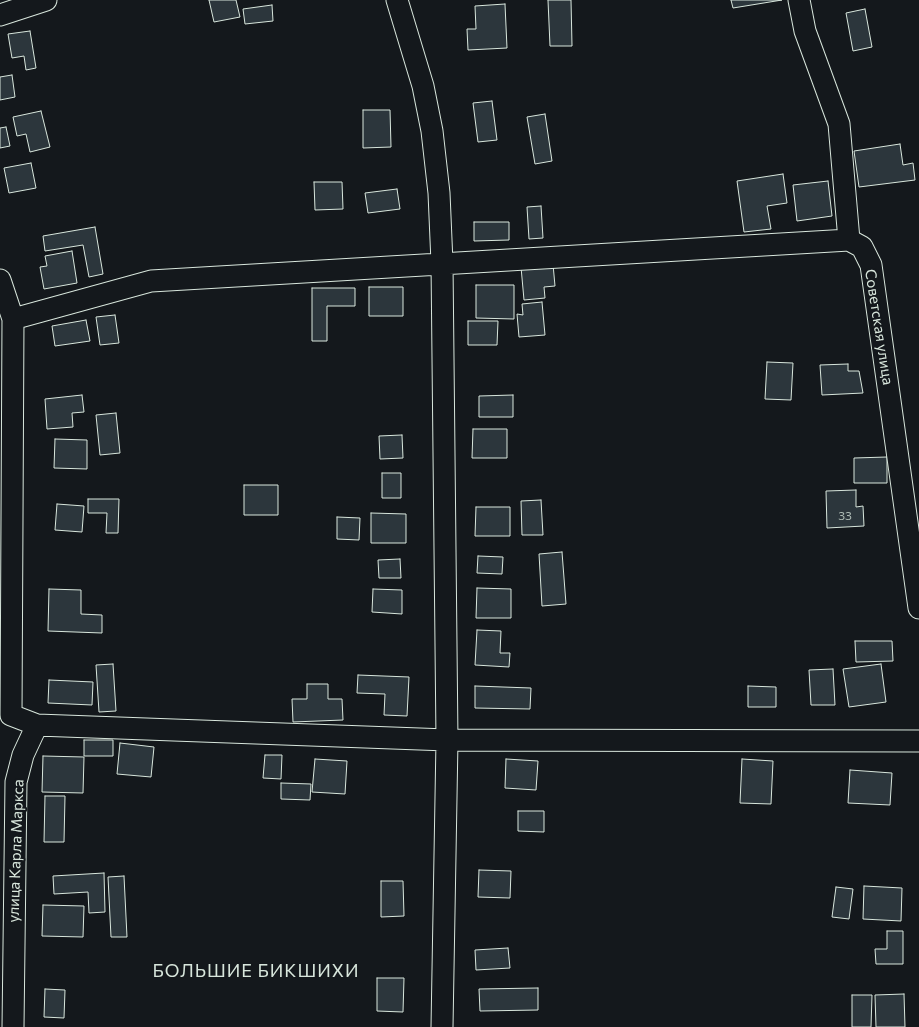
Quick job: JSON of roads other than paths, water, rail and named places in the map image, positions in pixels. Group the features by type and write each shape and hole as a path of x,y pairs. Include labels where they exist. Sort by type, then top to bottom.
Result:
{"street":[{"path":"0,15 46,0"},
{"path":"397,0 423,86 432,130 442,263 446,740 442,1027"},
{"path":"13,319 151,281 849,240 839,124 805,31 799,0"},
{"name":"Советская улица","path":"849,240 862,247 871,265 919,608"},
{"path":"0,280 13,319 6,713 37,725 446,740 919,742"},
{"name":"улица Карла Маркса","path":"13,1027 16,782 23,755 37,725"}],"district":[{"name":"БОЛЬШИЕ БИКШИХИ","path":"256,971"}]}
